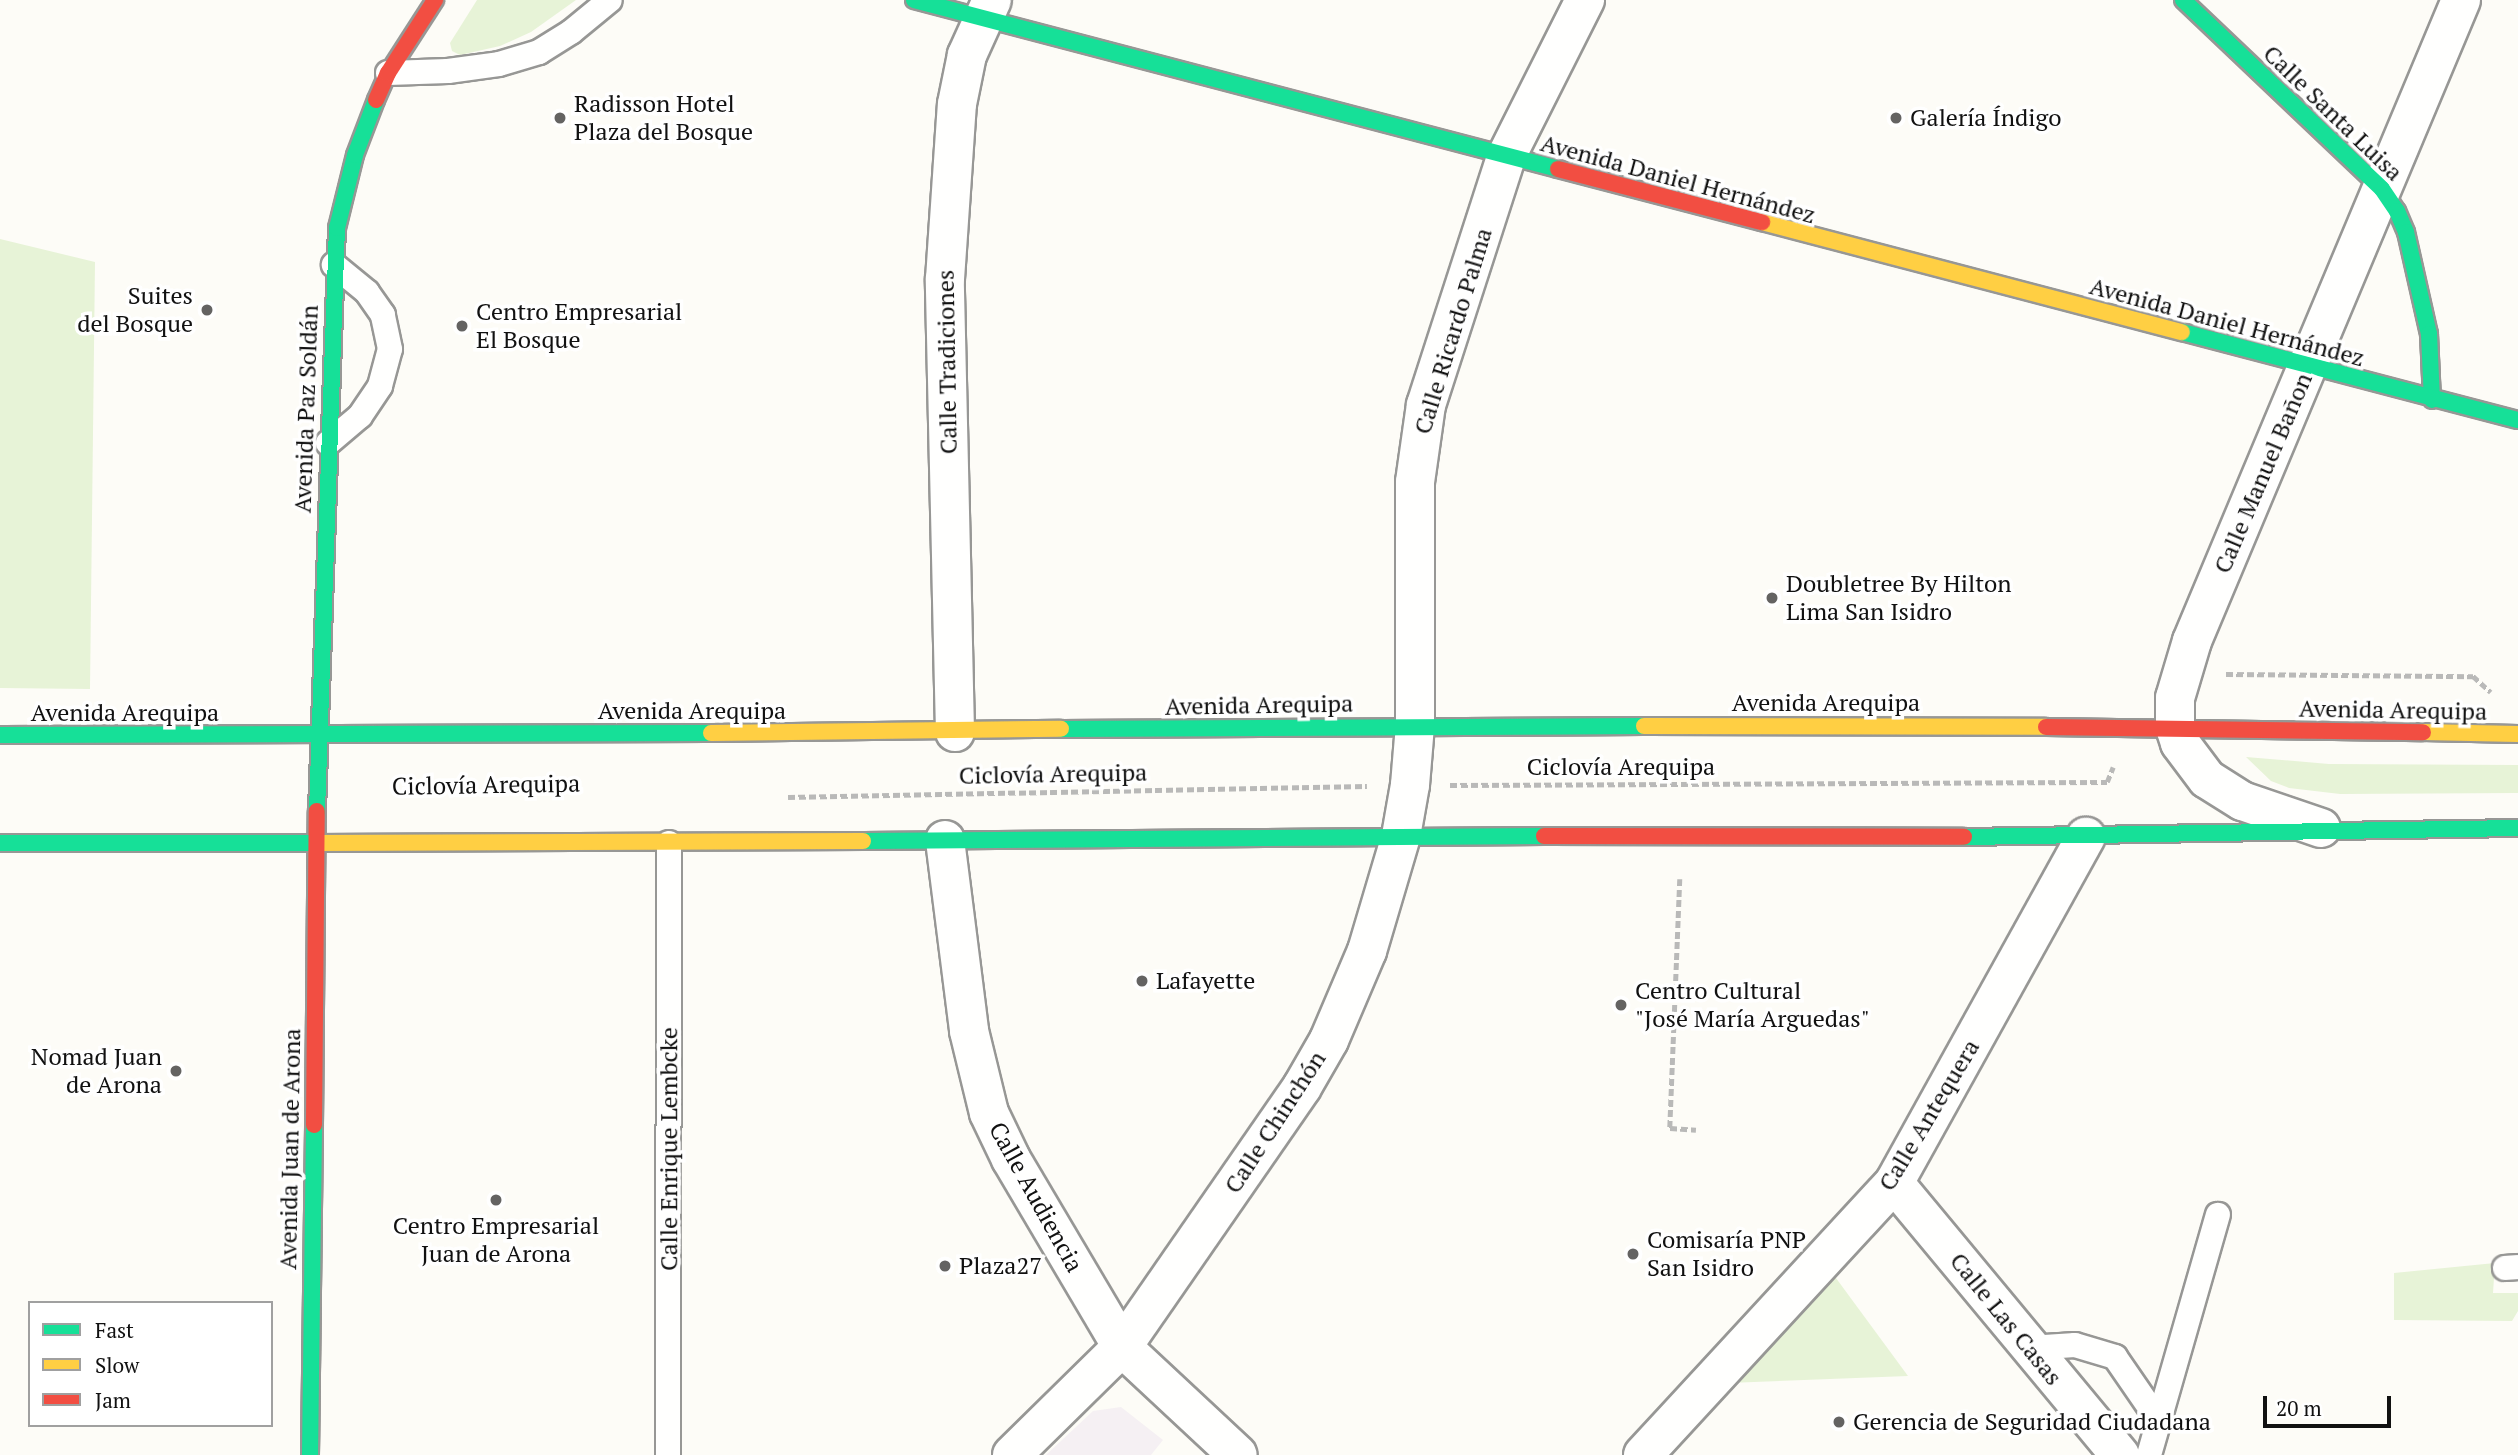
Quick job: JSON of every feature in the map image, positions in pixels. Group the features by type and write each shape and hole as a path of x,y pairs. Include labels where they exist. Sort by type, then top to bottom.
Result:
{"main road":[{"name":"Avenida Paz Soldán","path":"316,843 337,229 355,156 388,73 435,0"},
{"name":"Avenida Daniel Hernández","path":"914,0 988,9 1506,157 2432,400"},
{"name":"Calle Santa Luisa","path":"2183,0 2382,189 2398,211 2406,232 2429,334 2432,400"},
{"path":"2432,400 2518,420"},
{"name":"Avenida Arequipa","path":"0,735 955,732 1415,726 2175,728 2518,734"},
{"path":"0,842 669,843 1401,836 2086,836 2518,828"},
{"name":"Avenida Juan de Arona","path":"310,1455 316,843"}],"street":[{"name":"Calle Ricardo Palma","path":"1415,726 1413,531 1421,433 1433,383 1506,157 1585,0"},
{"name":"Calle Manuel Bañon","path":"2333,832 2269,813 2217,787 2191,761 2175,728 2175,698 2186,657 2461,0"},
{"name":"Calle Tradiciones","path":"955,732 945,279 957,104 967,55 988,9"},
{"name":"Calle Chinchón","path":"1012,1455 1122,1348 1274,1129 1329,1040 1367,951 1401,836 1410,785 1415,726"},
{"name":"Calle Antequera","path":"1643,1455 1894,1182 2086,836"},
{"name":"Calle Audiencia","path":"945,841 969,1031 989,1113 1011,1159 1122,1348 1238,1455"},
{"name":"Calle Las Casas","path":"1894,1182 2120,1455"}],"lane":[{"path":"388,73 448,71 499,64 539,52 571,32 610,0"},
{"path":"328,443 360,416 367,406 380,386 390,349 383,315 367,292 334,265"},
{"name":"Calle Enrique Lembcke","path":"668,1455 669,843"},
{"path":"2149,1455 2218,1215"},
{"path":"2029,1348 2075,1345 2115,1357 2159,1421"}],"path":[{"path":"2214,674 2473,676 2496,696"},
{"name":"Ciclovía Arequipa","path":"774,797 1410,785 2108,782"},
{"path":"1681,838 1670,1128 1696,1130"}],"shaded area":[{"path":"1121,1407 1163,1440 1151,1455 1046,1455 1093,1411"}],"green space":[{"path":"477,0 576,0 531,32 500,46 460,55 452,51 450,43"},
{"path":"0,239 95,262 90,689 0,688"},
{"path":"2246,757 2329,764 2518,765 2518,793 2340,794 2289,788 2271,781"},
{"path":"2495,1263 2493,1293 2518,1293 2518,1311 2512,1321 2394,1320 2394,1273"},
{"path":"1833,1274 1908,1376 1728,1383"}],"traffic: fast":[{"path":"914,0 1558,169"},
{"path":"2183,0 2382,189 2397,211 2406,232 2429,334 2432,400"},
{"path":"317,811 337,228 355,155 376,100"},
{"path":"2182,332 2518,420"},
{"path":"1061,729 1644,726"},
{"path":"0,735 711,733"},
{"path":"1964,837 2518,828"},
{"path":"863,841 1544,836"},
{"path":"0,843 317,843"},
{"path":"310,1455 314,1125"}],"traffic: slow":[{"path":"1762,222 2182,332"},
{"path":"1644,726 2046,727"},
{"path":"711,733 1061,729"},
{"path":"2423,732 2518,734"},
{"path":"317,843 863,841"}],"traffic: jam":[{"path":"376,100 388,73 435,0"},
{"path":"1558,169 1762,222"},
{"path":"2046,727 2423,732"},
{"path":"314,1125 317,811"},
{"path":"1544,836 1964,837"}],"place":[{"name":"Radisson Hotel Plaza del Bosque","path":"560,118"},
{"name":"Galería Índigo","path":"1896,118"},
{"name":"Suites del Bosque","path":"207,310"},
{"name":"Centro Empresarial El Bosque","path":"462,326"},
{"name":"Doubletree By Hilton Lima San Isidro","path":"1772,598"},
{"name":"Lafayette","path":"1142,981"},
{"name":"Centro Cultural \"José María Arguedas\"","path":"1621,1005"},
{"name":"Nomad Juan de Arona","path":"176,1071"},
{"name":"Centro Empresarial Juan de Arona","path":"496,1200"},
{"name":"Comisaría PNP San Isidro","path":"1633,1254"},
{"name":"Plaza27","path":"945,1266"},
{"name":"Gerencia de Seguridad Ciudadana","path":"1839,1422"}]}
